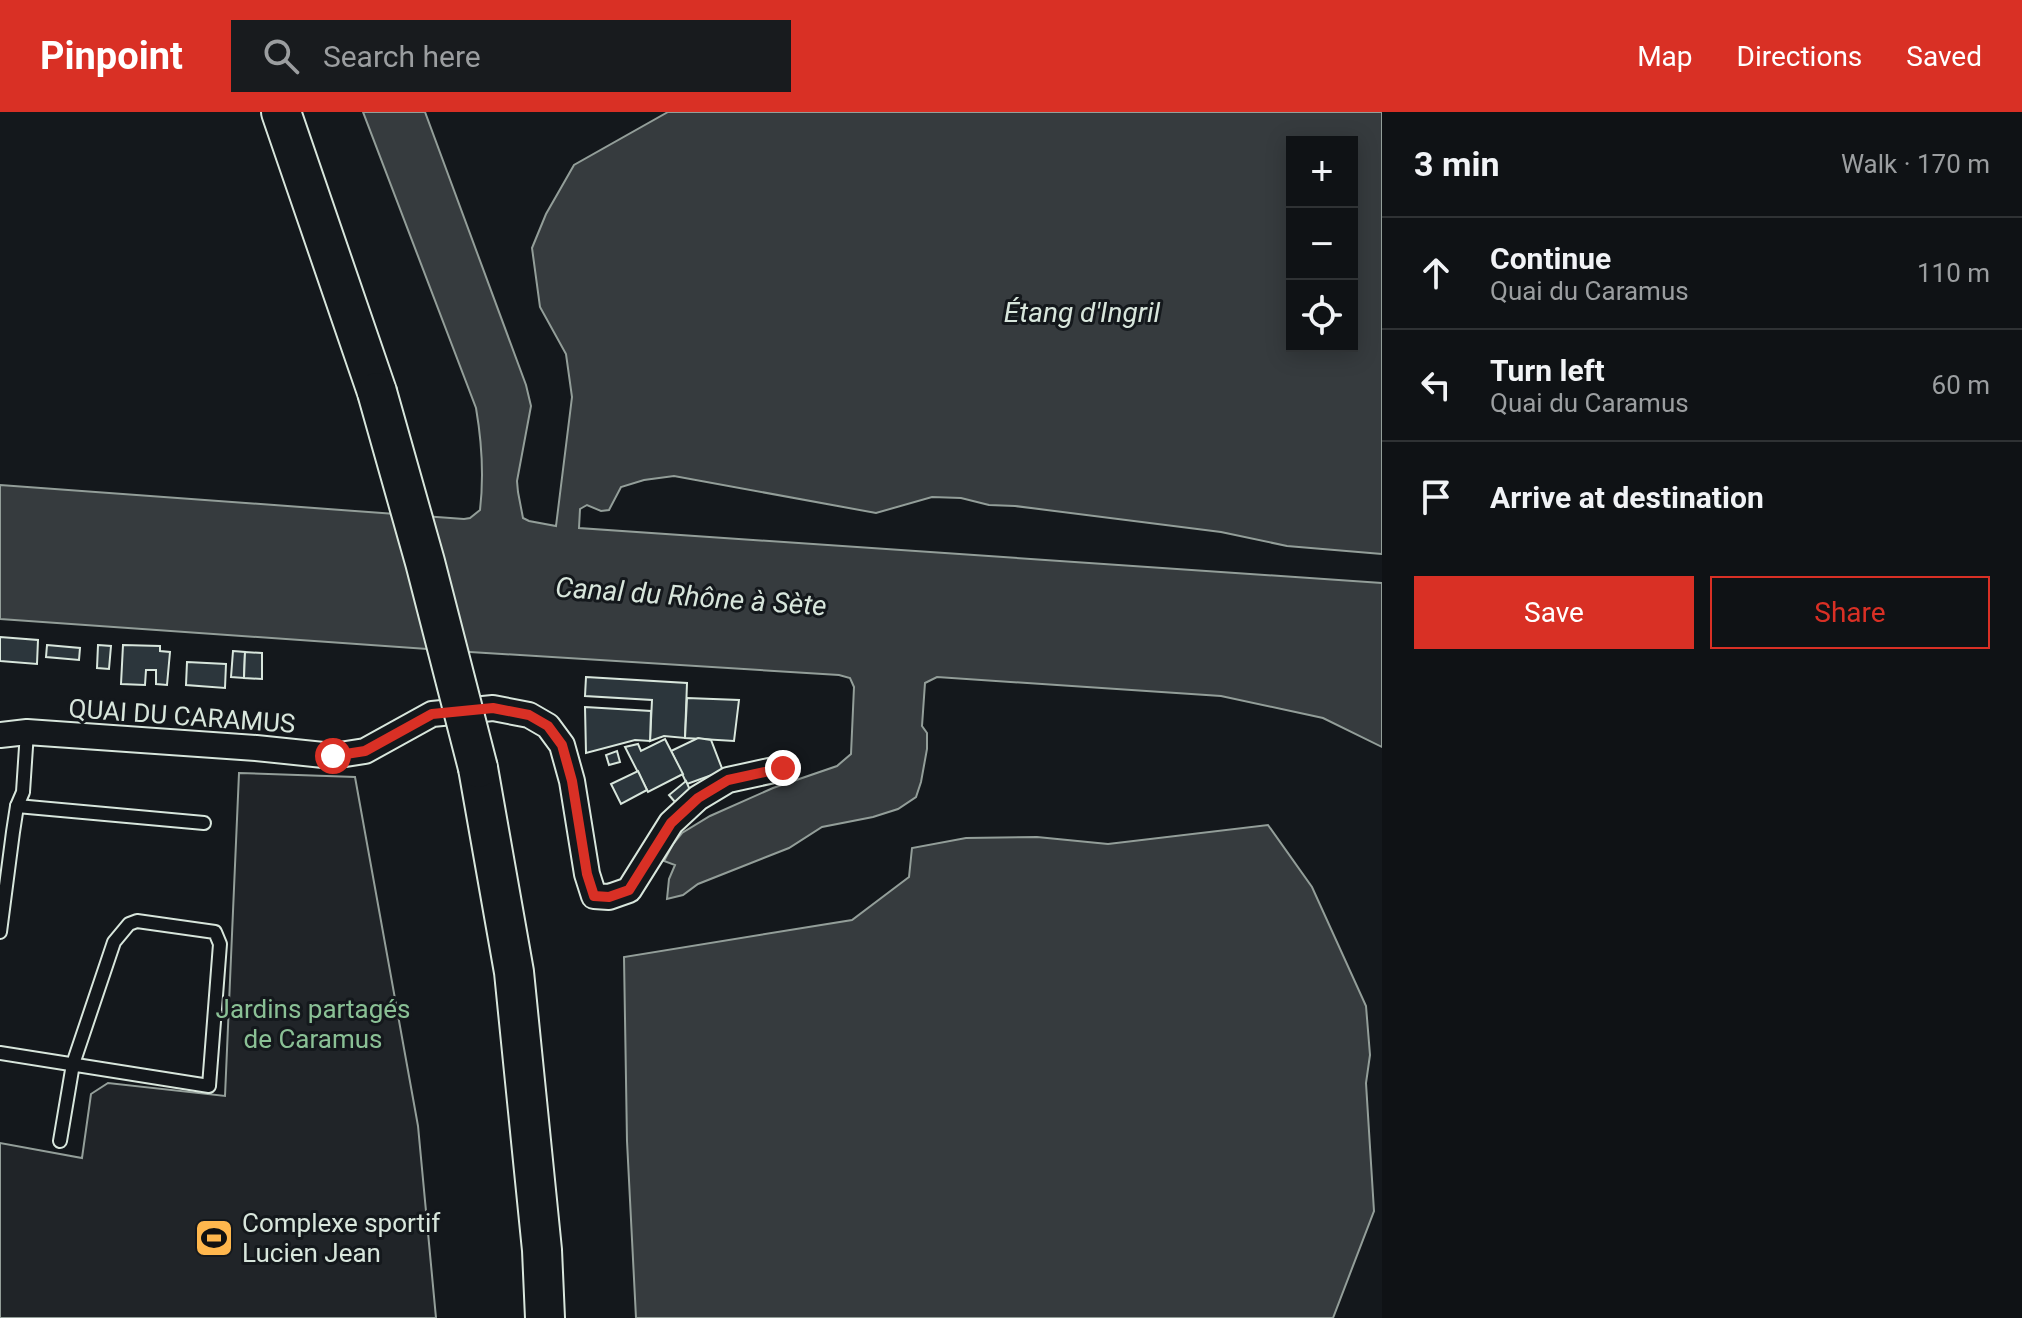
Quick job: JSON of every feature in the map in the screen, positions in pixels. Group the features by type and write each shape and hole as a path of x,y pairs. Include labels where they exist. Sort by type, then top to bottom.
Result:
{"main road":[{"path":"281,112 377,392 478,768 514,972 542,1250 545,1318"}],"street":[{"name":"QUAI DU CARAMUS","path":"0,735 27,732 333,756 365,751 432,714 493,708 529,715 548,726 562,745 572,781 587,874 594,896 609,897 629,890 671,823 698,798 728,780 783,768"}],"lane":[{"path":"0,932 17,806 23,792 27,732"},
{"path":"17,806 204,823"},
{"path":"0,1053 73,1064 209,1086 220,944 215,932 137,921 129,924 114,942 73,1064 60,1141"}],"green space":[{"name":"Complexe sportif Lucien Jean","path":"239,773 355,777 418,1126 436,1318 0,1318 0,1143 82,1158 91,1094 108,1083 225,1096"}],"water":[{"path":"363,112 425,112 526,385 531,406 517,481 523,518 556,526 572,397 566,354 540,307 532,248 546,214 574,165 668,112 1382,112 1382,554 1287,546 1221,532 989,505 961,498 932,497 876,513 674,476 621,487 609,510 601,511 587,505 580,509 579,528 1382,583 1382,747 1323,718 1221,696 937,677 925,683 922,726 927,733 927,749 916,797 898,809 873,817 822,827 789,848 698,884 683,895 667,899 669,879 675,865 664,861 682,833 710,816 773,788 837,766 851,754 854,687 850,678 0,619 0,485 464,519 480,510 480,434 476,408"},
{"path":"1268,825 1312,887 1366,1006 1370,1055 1366,1083 1374,1211 1333,1318 636,1318 627,1141 624,957 852,920 909,877 912,848 966,838 1037,837 1108,844"}],"building":[{"path":"0,637 38,640 37,664 0,661"},
{"path":"47,645 80,648 79,660 46,657"},
{"path":"98,645 111,646 109,669 97,668"},
{"path":"123,645 160,646 160,651 170,652 167,685 156,684 156,670 146,670 145,685 121,684"},
{"path":"233,651 245,652 244,678 231,677"},
{"path":"245,652 262,653 262,679 244,678"},
{"path":"187,662 226,664 225,688 186,685"},
{"path":"586,677 687,683 685,738 664,736 650,741 652,700 585,696"},
{"path":"687,698 739,700 734,741 685,738"},
{"path":"585,707 651,711 650,741 635,740 586,753"},
{"path":"698,738 711,740 723,771 687,784 671,751"},
{"path":"665,739 683,774 648,792 625,747 638,744 641,751"},
{"path":"617,751 620,762 609,765 606,755"},
{"path":"638,771 647,790 621,804 611,784"},
{"path":"686,781 690,790 675,802 669,795"}],"place":[{"name":"Complexe sportif Lucien Jean","path":"214,1238"}],"route":[{"path":"333,756 365,751 432,714 493,708 529,715 548,726 562,745 572,781 587,874 594,896 609,897 629,890 671,823 698,798 728,780 783,768"}],"water label":[{"name":"Étang d'Ingril","path":"1082,312"},
{"name":"Canal du Rhône à Sète","path":"691,596"}],"park label":[{"name":"Jardins partagés de Caramus","path":"313,1024"}]}
